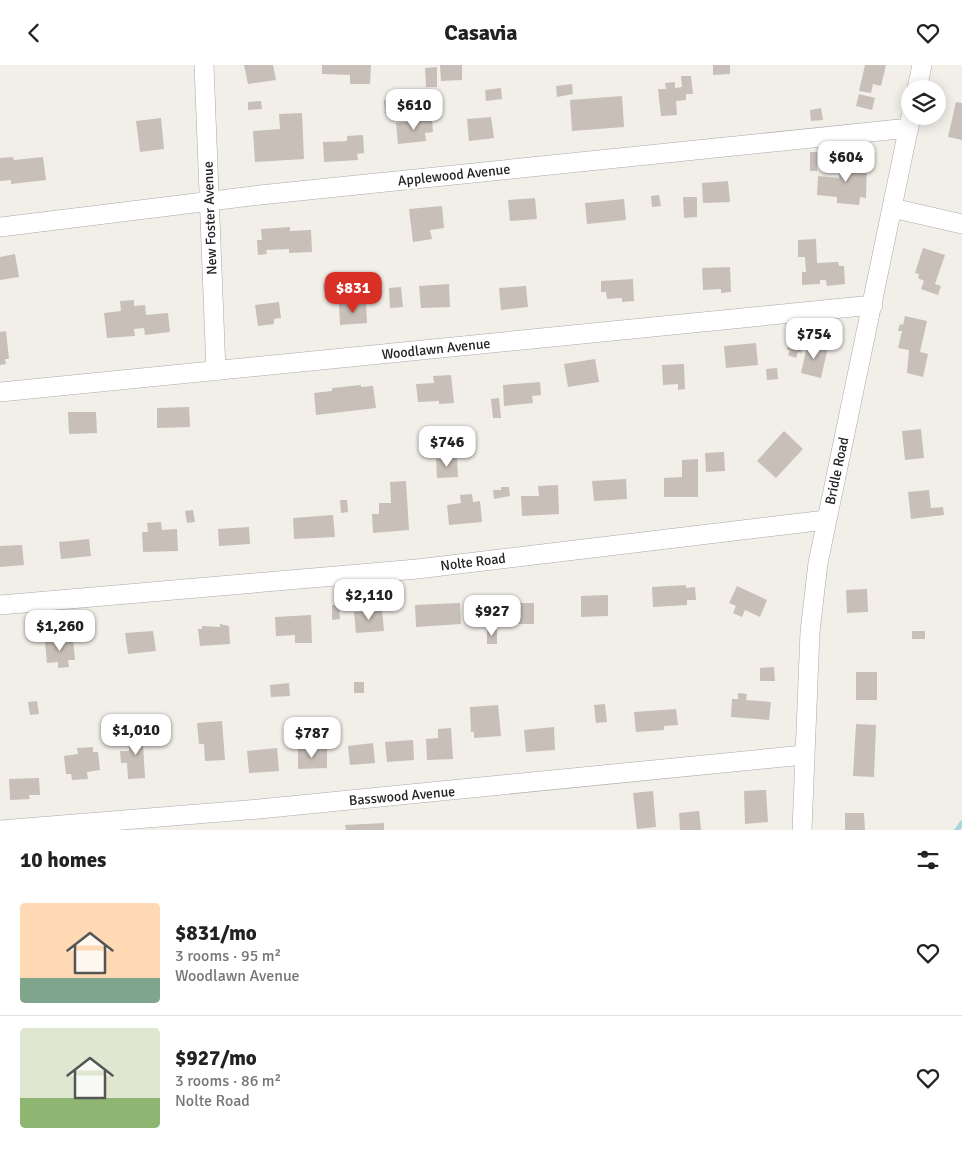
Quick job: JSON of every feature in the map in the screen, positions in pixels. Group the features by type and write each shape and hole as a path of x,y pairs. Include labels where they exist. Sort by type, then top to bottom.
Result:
{"street":[{"name":"New Foster Avenue","path":"204,65 216,371"},
{"path":"919,80 922,65"},
{"name":"Applewood Avenue","path":"0,227 209,201 901,123"},
{"name":"Bridle Road","path":"802,830 810,632 826,521 909,125"},
{"path":"892,207 962,224"},
{"name":"Woodlawn Avenue","path":"0,392 873,305"},
{"name":"Nolte Road","path":"0,605 417,569 826,521"},
{"name":"Basswood Avenue","path":"0,830 269,809 804,755"}],"building":[{"path":"244,65 273,65 276,80 248,84"},
{"path":"322,65 371,65 370,84 350,84 350,75 322,74"},
{"path":"440,65 462,65 462,80 441,81"},
{"path":"713,65 730,65 730,74 713,75"},
{"path":"865,65 886,65 881,86 873,84 871,93 859,91"},
{"path":"437,67 437,87 426,87 425,68"},
{"path":"681,76 691,76 693,94 686,94 686,100 676,101 677,115 661,116 658,89 666,89 665,83 675,82 675,88 682,87"},
{"path":"572,84 573,94 557,97 556,86"},
{"path":"501,88 502,99 486,101 485,90"},
{"path":"859,94 875,98 872,110 856,106"},
{"path":"622,96 624,127 572,131 570,100"},
{"path":"384,100 393,100 393,113 385,113"},
{"path":"261,101 262,109 248,110 248,102"},
{"path":"956,102 962,103 962,140 948,137"},
{"path":"821,108 823,120 811,121 810,110"},
{"path":"302,113 304,159 255,162 253,131 280,129 279,114"},
{"path":"491,117 494,138 469,141 467,119"},
{"path":"161,118 164,149 140,152 136,121"},
{"path":"432,119 433,132 425,133 426,141 398,144 396,123"},
{"path":"363,135 364,153 357,154 358,160 324,162 323,142 347,141 347,136"},
{"path":"810,152 817,152 817,171 810,171"},
{"path":"13,157 14,160 43,157 46,180 11,184 11,180 0,181 0,158"},
{"path":"841,160 867,162 866,198 860,197 859,205 837,203 837,197 817,195 818,176 839,178"},
{"path":"728,181 730,202 703,203 702,183"},
{"path":"659,195 661,206 652,207 651,196"},
{"path":"683,197 697,197 697,217 684,218"},
{"path":"535,198 537,219 510,221 508,200"},
{"path":"624,199 626,220 587,224 585,203"},
{"path":"442,206 444,228 430,230 432,239 413,242 409,209"},
{"path":"290,227 290,231 311,230 312,252 289,253 289,249 266,250 267,254 258,255 257,240 262,240 261,229"},
{"path":"816,239 817,263 838,262 839,266 844,266 845,284 827,286 826,280 820,280 820,284 802,285 802,272 806,272 805,257 798,257 798,240"},
{"path":"923,248 945,255 935,284 941,286 938,295 921,289 924,281 918,278 919,274 915,273"},
{"path":"15,254 19,277 0,280 0,257"},
{"path":"730,267 731,292 721,293 721,289 703,290 702,268"},
{"path":"633,279 634,301 622,302 622,298 607,299 606,292 601,292 601,281"},
{"path":"323,284 335,284 335,292 324,292"},
{"path":"449,284 450,307 421,308 419,286"},
{"path":"526,286 528,307 501,310 499,288"},
{"path":"401,287 403,307 390,308 389,288"},
{"path":"134,300 134,306 145,305 146,315 168,313 170,332 145,335 144,328 134,329 135,336 107,338 104,313 121,311 120,301"},
{"path":"279,302 281,318 274,319 274,324 258,326 255,305"},
{"path":"366,303 367,323 340,325 339,304"},
{"path":"905,316 927,321 920,352 928,354 923,377 907,373 909,350 898,348 902,331 898,331 900,324 903,325"},
{"path":"793,330 806,333 801,353 798,352 796,358 788,355 790,350 787,350"},
{"path":"6,331 9,359 5,359 6,364 0,365 0,332"},
{"path":"808,342 828,347 821,378 801,373"},
{"path":"756,343 758,365 726,368 724,346"},
{"path":"595,359 599,382 568,387 564,364"},
{"path":"684,364 685,389 678,390 678,384 663,385 662,365"},
{"path":"777,368 778,379 767,380 766,369"},
{"path":"451,375 454,403 439,404 439,401 418,402 416,384 434,383 433,376"},
{"path":"540,382 541,395 532,396 533,403 504,406 503,385"},
{"path":"361,385 361,387 373,386 376,408 316,415 314,393 332,391 332,388"},
{"path":"499,398 501,418 493,418 491,399"},
{"path":"189,407 190,427 157,428 157,408"},
{"path":"68,412 96,412 97,433 69,434"},
{"path":"921,429 924,458 905,460 902,431"},
{"path":"784,431 803,449 776,478 757,461"},
{"path":"724,452 725,471 706,472 705,453"},
{"path":"457,457 458,477 437,478 436,459"},
{"path":"698,459 698,497 664,497 664,478 682,477 682,460"},
{"path":"626,479 627,499 594,501 592,481"},
{"path":"406,481 409,530 373,533 372,514 379,514 379,503 391,503 390,482"},
{"path":"558,485 559,514 522,516 521,496 539,496 538,486"},
{"path":"501,487 509,487 510,496 494,499 493,490 501,490"},
{"path":"929,490 931,508 943,507 944,515 911,519 908,492"},
{"path":"472,494 473,502 480,501 482,522 449,525 447,505 461,503 460,495"},
{"path":"340,500 347,500 348,512 341,513"},
{"path":"193,510 195,522 187,523 185,511"},
{"path":"333,515 335,537 294,539 293,518"},
{"path":"161,522 162,530 177,529 178,551 143,552 142,532 148,532 147,523"},
{"path":"249,527 250,544 219,546 218,529"},
{"path":"89,539 91,556 61,559 59,542"},
{"path":"22,545 24,565 0,567 0,546"},
{"path":"686,585 686,588 695,587 696,600 687,600 687,605 653,607 652,587"},
{"path":"737,586 767,600 760,617 745,610 742,617 733,613 736,606 729,603"},
{"path":"867,589 868,612 847,613 846,590"},
{"path":"608,595 608,616 581,617 581,596"},
{"path":"460,603 461,624 416,627 415,605"},
{"path":"508,603 534,603 534,624 508,624"},
{"path":"332,605 339,605 340,619 332,620"},
{"path":"382,610 384,631 356,633 354,612"},
{"path":"311,615 312,643 295,643 295,635 276,636 275,617"},
{"path":"220,624 229,626 230,644 200,646 198,629 202,629 202,626 220,627"},
{"path":"487,630 497,630 497,644 487,644"},
{"path":"153,631 156,651 128,654 125,633"},
{"path":"912,631 925,631 925,639 912,639"},
{"path":"73,639 75,660 68,660 69,667 58,668 58,662 47,663 45,642"},
{"path":"774,667 775,681 760,681 760,668"},
{"path":"856,672 877,672 877,700 856,700"},
{"path":"354,682 364,682 364,693 354,693"},
{"path":"289,683 290,696 271,697 270,685"},
{"path":"738,693 747,694 746,700 771,702 769,720 731,717 732,699 738,699"},
{"path":"37,701 39,714 30,715 28,702"},
{"path":"605,704 607,722 596,723 594,705"},
{"path":"498,705 501,736 474,738 474,732 471,732 470,707"},
{"path":"676,709 678,725 664,726 664,730 636,732 634,712"},
{"path":"222,721 225,760 205,761 204,744 199,744 197,723"},
{"path":"856,724 876,725 874,777 853,776"},
{"path":"554,727 555,750 526,752 524,730"},
{"path":"451,728 453,759 427,760 426,739 438,738 438,729"},
{"path":"140,731 151,731 151,743 143,744 145,778 128,779 127,763 121,763 120,751 129,751 129,741 140,740"},
{"path":"290,738 299,738 298,749 290,748"},
{"path":"413,740 414,760 387,762 385,742"},
{"path":"373,743 375,763 350,765 348,746"},
{"path":"93,747 93,752 98,752 100,770 87,772 88,779 72,780 71,774 66,774 64,756 78,754 77,748"},
{"path":"277,748 279,771 249,773 247,751"},
{"path":"298,749 327,749 327,768 298,769"},
{"path":"39,778 40,795 29,795 30,799 10,800 9,779"},
{"path":"766,790 768,822 745,824 744,791"},
{"path":"653,791 656,827 637,829 633,793"},
{"path":"699,811 701,830 680,830 679,813"},
{"path":"845,813 864,813 865,830 845,830"},
{"path":"384,823 384,830 346,830 345,825"}],"waterway":[{"path":"957,830 962,823"}]}
